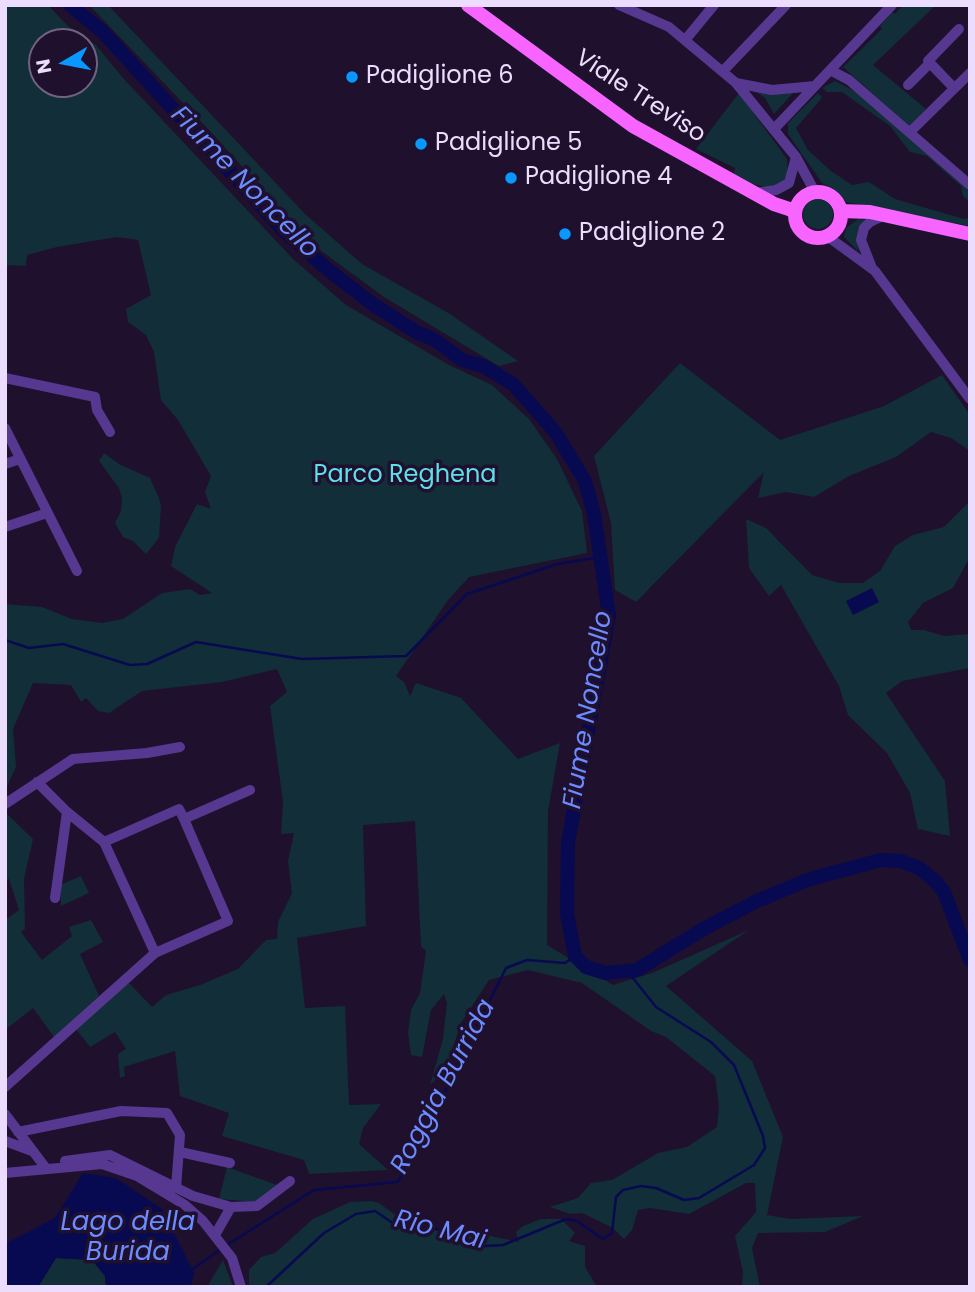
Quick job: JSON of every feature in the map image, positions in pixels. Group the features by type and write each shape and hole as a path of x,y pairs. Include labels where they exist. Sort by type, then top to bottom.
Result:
{"main road":[{"name":"Viale Treviso","path":"468,5 633,126 756,193 795,211"},
{"path":"815,192 834,198 841,211 839,226 827,236 807,235 797,225 795,211 802,198 815,192"},
{"path":"841,211 884,215 970,234"}],"street":[{"path":"619,5 658,22 686,39 736,83 775,128 796,157 815,192"},
{"path":"686,39 714,5"},
{"path":"723,71 786,5"},
{"path":"775,128 892,5"},
{"path":"908,85 959,29"},
{"path":"930,63 954,88"},
{"path":"830,70 849,80 970,185"},
{"path":"910,132 970,73"},
{"path":"736,83 772,90 815,86"},
{"path":"756,193 776,190 789,183 796,157"},
{"path":"884,215 870,222 861,240 874,270 970,399"},
{"path":"827,236 874,270"},
{"path":"5,378 95,397 97,410 110,432"},
{"path":"5,428 77,571"},
{"path":"5,464 20,459"},
{"path":"5,527 47,513"},
{"path":"5,804 73,759 147,753 180,747"},
{"path":"37,782 67,812 104,842 155,953"},
{"path":"184,819 250,790"},
{"path":"5,1087 155,953 228,921 179,809 104,842"},
{"path":"55,898 67,812"},
{"path":"18,1132 121,1111 167,1113 180,1135 176,1188"},
{"path":"5,1114 45,1167"},
{"path":"5,1141 34,1152"},
{"path":"180,1152 230,1163"},
{"path":"45,1167 97,1154 110,1155 176,1188 231,1207 257,1206 290,1181"},
{"path":"5,1172 102,1164 121,1169 185,1205 228,1253 241,1287"},
{"path":"218,1239 231,1207"}],"green space":[{"name":"Parco Reghena","path":"9,5 48,5 71,28 28,28 28,98 98,98 98,47 123,78 293,259 346,305 449,365 492,385 529,419 557,459 582,511 587,553 469,577 448,600 396,676 404,682 410,696 416,683 461,698 518,759 560,743 548,811 547,945 613,985 652,973 749,930 666,986 752,1061 783,1137 767,1215 790,1219 863,1216 825,1232 758,1233 752,1248 760,1287 742,1287 743,1272 735,1236 756,1212 755,1183 746,1183 689,1214 650,1208 638,1210 632,1230 624,1239 613,1228 582,1213 570,1214 550,1207 578,1198 591,1183 612,1180 658,1153 687,1147 717,1127 719,1106 715,1076 666,1037 651,1031 582,983 528,970 489,980 461,1023 446,1069 430,1085 443,1039 447,1003 444,994 431,1010 422,1057 411,1055 408,1032 411,1010 420,993 426,951 421,946 415,821 363,825 366,926 297,938 305,1008 345,1006 349,1105 381,1104 363,1128 359,1144 388,1170 309,1174 304,1160 222,1136 229,1113 180,1096 175,1051 124,1067 125,1076 120,1078 118,1054 126,1049 115,1032 90,1047 76,1029 127,981 152,1007 166,995 200,985 238,969 266,940 277,939 278,922 292,893 288,861 294,833 281,834 283,802 270,706 287,692 277,669 222,682 142,691 109,713 98,711 86,698 81,702 71,685 33,683 13,729 16,767 5,791 5,604 42,607 72,619 102,623 123,619 162,593 190,589 200,595 212,593 171,566 175,547 197,504 211,509 205,492 211,476 178,420 161,400 154,352 146,335 128,322 126,309 151,295 138,240 117,237 57,247 27,255 26,266 5,265 5,9"},
{"path":"89,5 108,5 305,214 362,264 450,314 518,361 499,366 384,297 313,245 209,130"},
{"path":"903,5 936,5 873,65 926,109 909,126 843,67 882,29 880,26 892,12 895,14"},
{"path":"835,81 862,95 970,189 970,202 963,196 961,186 927,156 910,152 890,126 842,92 827,92 822,88"},
{"path":"753,90 793,93 774,114 765,98"},
{"path":"739,93 787,159 788,177 771,188 752,184 734,174 735,168 696,149"},
{"path":"818,93 822,97 796,128 808,150 831,171 852,185 869,182 895,199 964,219 970,218 970,226 846,202 835,190 822,183 788,134 788,123"},
{"path":"818,199 829,203 833,214 829,225 818,229 807,225 803,214 807,203"},
{"path":"858,219 866,220 857,240 859,252 844,237 846,228"},
{"path":"680,363 780,440 884,406 942,375 970,415 970,451 951,438 931,432 896,457 849,476 814,497 786,492 758,498 764,472 636,602 615,590 611,523 594,456"},
{"path":"104,453 119,464 150,478 159,498 159,538 146,554 133,541 123,537 115,523 121,511 122,498 119,488 99,461"},
{"path":"970,496 970,557 953,588 923,603 908,622 911,630 924,630 944,636 970,634 970,668 902,681 886,693 945,781 950,836 918,829 910,793 887,753 848,715 839,686 781,585 769,596 749,568 746,519 766,528 812,575 839,583 863,583 880,571 895,546 913,535 944,527 968,503"},
{"path":"5,812 33,839 24,879 25,929 21,932 42,960 72,936 69,927 91,920 103,942 80,954 99,996 54,1037 33,1008 5,1030 5,920 19,910 9,879 5,880"},
{"path":"81,876 89,893 61,906 60,885"},
{"path":"227,1167 277,1185 256,1202 219,1199"},
{"path":"350,1202 379,1203 401,1219 463,1239 477,1233 519,1242 516,1232 523,1226 541,1219 561,1219 575,1233 569,1241 585,1246 585,1267 597,1287 249,1287 249,1270 261,1257 275,1253 313,1219"},
{"path":"56,1258 92,1260 105,1276 106,1287 38,1287"},
{"path":"223,1260 233,1287 207,1287"}],"water":[{"path":"872,588 879,602 853,615 846,601"},
{"name":"Lago della Burida","path":"83,1173 116,1178 162,1209 194,1273 191,1287 106,1287 105,1276 92,1260 56,1258 38,1287 5,1287 5,1244 55,1218"}],"waterway":[{"name":"Fiume Noncello","path":"70,5 102,31 286,233 326,268 371,303 416,332 435,340 462,360 483,366 513,384 556,433 585,481 594,514 609,615 568,843 567,914 575,956 586,967 605,973 637,970 705,928 757,901 810,879 881,860 901,861 919,868 934,880 944,892 970,960"},
{"path":"5,640 29,648 63,644 130,665 147,664 196,642 302,659 406,656 467,594 557,564 601,557"},
{"name":"Roggia Burrida","path":"227,1245 314,1190 397,1182 404,1173 506,968 527,960 565,963 575,956"},
{"name":"Rio Mai","path":"266,1287 324,1233 356,1214 375,1211 397,1226 434,1228 485,1246 503,1245 566,1219 577,1221 603,1239 612,1233 616,1197 623,1190 641,1186 656,1188 684,1200 699,1198 754,1165 765,1148 763,1136 734,1065 711,1042 656,1007 629,973"},
{"name":"Roggia Burrida","path":"190,1271 221,1249"}],"place":[{"name":"Padiglione 6","path":"352,77"},
{"name":"Padiglione 5","path":"421,144"},
{"name":"Padiglione 4","path":"511,178"},
{"name":"Padiglione 2","path":"565,234"}]}
